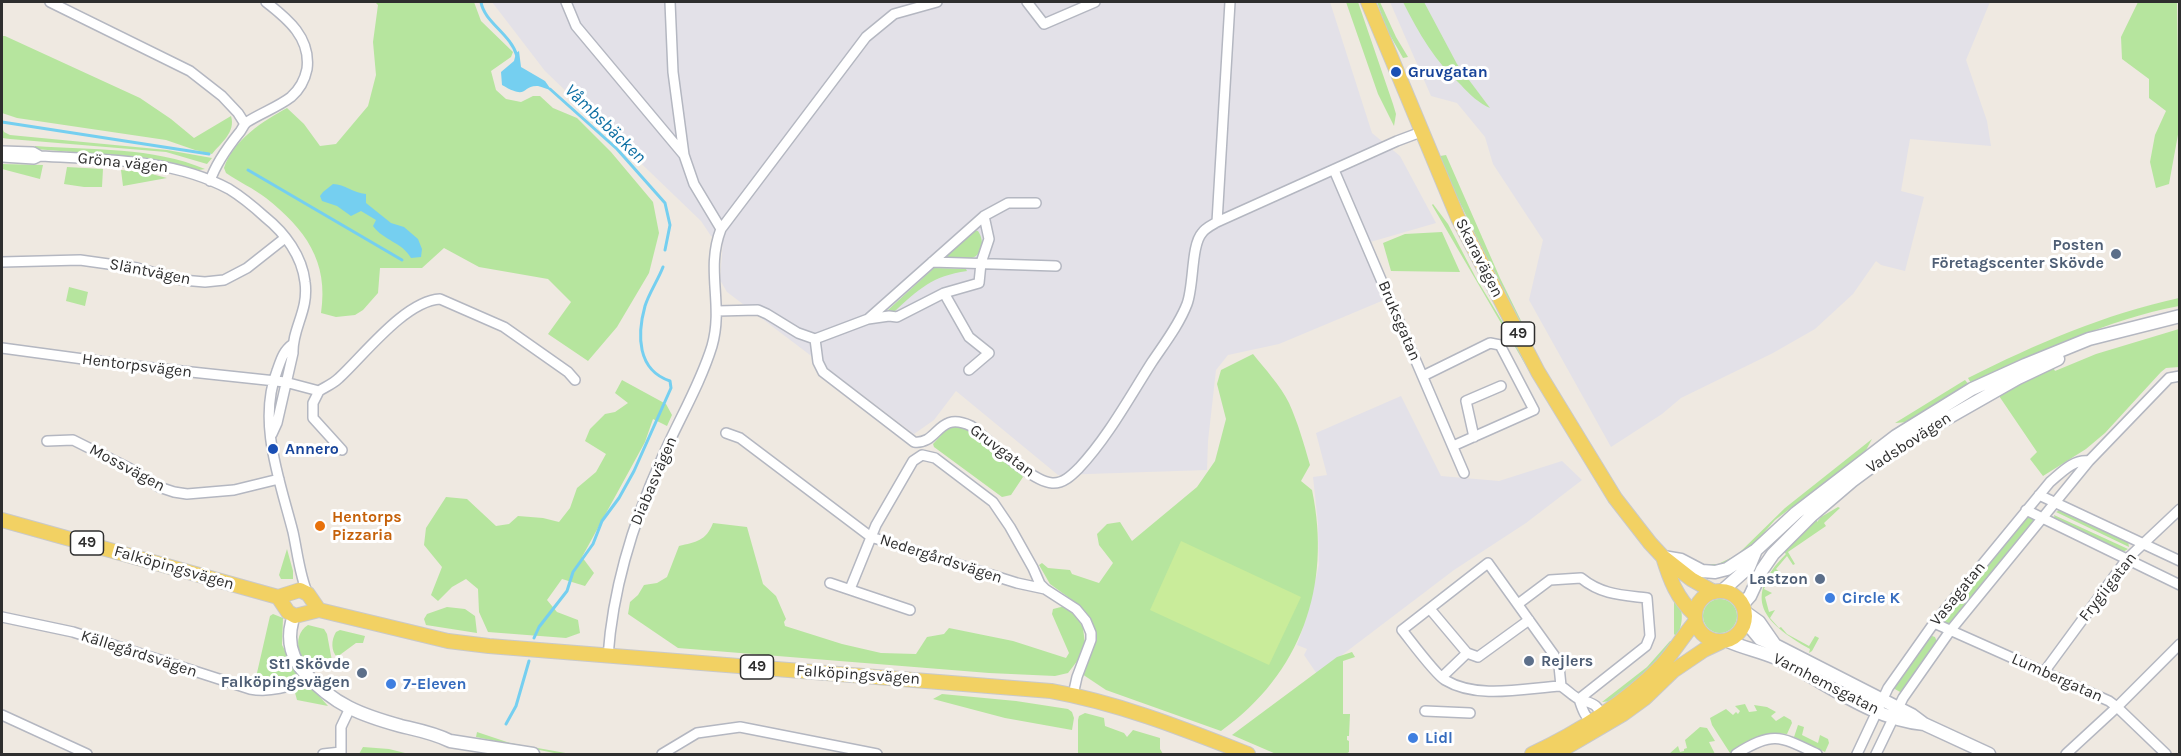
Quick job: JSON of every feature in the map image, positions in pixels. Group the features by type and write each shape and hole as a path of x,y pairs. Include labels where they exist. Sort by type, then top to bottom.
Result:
{"main road":[{"name":"Skaravägen","path":"1368,2 1458,218 1538,372 1615,498 1663,557 1691,579 1718,591"},
{"name":"Vadsbovägen","path":"1663,557 1682,560 1696,569 1715,572 1727,569 1756,550 1796,513 1860,462 1940,407 1972,389 2025,364 2089,339 2117,334 2180,316"},
{"name":"Vadsbovägen","path":"1744,612 1762,570 1773,554 1811,516 1852,481 1902,444 2018,378 2117,334"},
{"name":"Falköpingsvägen","path":"2,520 298,603 448,641 1030,689 1073,695 1152,718 1248,754"},
{"name":"Vadsbovägen","path":"1718,591 1749,567 1756,550"},
{"name":"Skaravägen","path":"1663,557 1668,573 1677,579 1695,614"},
{"name":"49","path":"1718,591 1734,595 1744,612"},
{"path":"1556,754 1662,665 1695,614 1701,599 1718,591"},
{"path":"298,603 289,641 291,651 302,670 325,693 350,708 381,720 438,735 451,735 492,743 496,747 533,754"},
{"path":"1532,754 1645,698 1673,671 1694,656 1739,633 1744,612"},
{"name":"Varnhemsgatan","path":"1744,612 1759,622 1775,645 1879,705 1989,754"},
{"name":"49","path":"1695,614 1701,633 1705,637"},
{"path":"1673,671 1688,649 1705,637 1724,641"},
{"name":"Varnhemsgatan","path":"1724,641 1776,658 1856,702 1879,705"}],"street":[{"path":"50,2 190,71 222,96 238,113 244,124"},
{"path":"210,181 222,156 244,124 292,96 306,75 308,58 305,44 298,32 266,2"},
{"path":"566,2 576,26 684,154"},
{"path":"670,2 673,72 684,154 694,184 721,229 866,37 894,14 937,2"},
{"path":"1028,2 1044,24 1095,2"},
{"path":"1217,222 1230,2"},
{"name":"Gruvgatan","path":"815,339 818,362 824,372 905,437 920,443 950,421 960,421 971,426 1027,472 1041,480 1055,483 1070,476 1086,459 1120,412 1176,324 1190,294 1201,233 1217,222 1421,132"},
{"name":"Gröna vägen","path":"2,151 160,165 184,171 210,181 245,200 272,222 295,249 306,290 305,308 292,344 293,353 277,423 272,434"},
{"name":"Gröna vägen","path":"2,157 34,159 40,156"},
{"name":"Bruksgatan","path":"1334,170 1464,473"},
{"path":"868,319 984,216 1008,203 1036,203"},
{"path":"717,310 758,310 798,333 815,339 868,319 897,317 944,293 979,282 981,263 989,239 984,216"},
{"name":"Diabasvägen","path":"608,656 617,586 628,546 662,458 690,400 712,344 717,310 713,255 721,229"},
{"name":"Släntvägen","path":"2,262 80,260 137,268 182,280 206,282 224,280 247,268 285,238"},
{"path":"932,262 1056,266"},
{"path":"944,293 969,337 989,353 969,369"},
{"path":"342,450 313,418 313,403 319,392 337,380 372,343 430,299 440,298 504,327 568,372 574,380"},
{"path":"1423,376 1490,343 1500,345 1534,410 1453,446"},
{"name":"Gröna vägen","path":"292,344 285,350 273,381 268,422 272,434 273,456 302,568 298,603"},
{"name":"Hentorpsvägen","path":"2,348 273,381"},
{"name":"Vasagatan","path":"1876,754 1896,713 1923,667 1950,631 2089,461 2169,378 2180,376"},
{"path":"273,381 285,382 319,392"},
{"path":"1474,437 1467,401 1501,386"},
{"name":"Nedergårdsvägen","path":"726,433 740,438 871,537 1017,583 1044,589"},
{"name":"Mossvägen","path":"47,441 73,440 129,468 159,487 174,492 188,494 224,491 279,479"},
{"path":"850,589 871,537 914,461 922,454 935,458 993,502 1010,527 1040,584 1044,589 1076,609 1086,621 1091,633 1089,647 1077,677 1073,695"},
{"name":"Vasagatan","path":"1857,754 1879,705 1934,623 2050,482 2073,464 2082,460 2089,461"},
{"path":"2039,495 2180,561"},
{"name":"Frygiigatan","path":"2044,672 2127,559 2180,509"},
{"path":"2026,510 2180,585"},
{"path":"1561,686 1557,660 1488,563 1402,630 1442,677 1454,684 1484,691 1561,686 1579,699 1591,702 1598,721"},
{"path":"1518,604 1550,580 1581,578 1593,588 1647,598 1650,636 1646,646 1579,699"},
{"path":"830,583 910,610"},
{"path":"1430,609 1467,653 1478,657 1529,620"},
{"name":"Källegårdsvägen","path":"2,617 73,632 250,689 279,690 310,679"},
{"name":"Lumbergatan","path":"1934,623 2117,707 2166,754"},
{"path":"2066,754 2180,644"},
{"path":"1442,677 1467,653"},
{"path":"322,754 341,753 341,727 350,708"},
{"path":"1425,711 1470,713"},
{"path":"2,716 87,754"},
{"path":"662,754 697,733 740,727 877,754"},
{"path":"1736,754 1758,742 1777,738 1787,740 1817,754"}],"shaded area":[{"path":"492,2 1330,2 1372,133 1400,156 1436,223 1360,245 1384,300 1279,344 1228,355 1216,370 1207,470 1058,475 956,391 934,420 914,434 727,292 720,280 723,241 711,236 701,221 545,71"},
{"path":"1390,2 1990,2 1966,60 1987,121 1991,146 1910,139 1901,191 1924,197 1905,271 1881,265 1876,261 1853,294 1815,329 1773,353 1681,398 1662,414 1611,447 1529,300 1543,240 1493,164 1485,137 1457,103 1431,96"},
{"path":"1401,396 1441,476 1499,481 1562,461 1582,480 1526,523 1454,570 1317,674 1304,655 1307,649 1297,645 1307,616 1319,565 1318,523 1313,477 1327,475 1316,433"}],"green space":[{"path":"375,2 474,2 481,21 513,52 511,57 491,71 496,90 506,99 521,102 533,96 540,96 553,108 577,118 611,152 653,202 659,233 649,273 617,327 588,361 548,334 571,302 548,279 479,267 444,248 422,268 380,268 378,293 363,310 355,315 336,317 321,313 323,294 321,277 317,262 303,234 266,198 226,173 224,168 228,158 242,140 259,125 287,108 304,124 320,146 336,144 368,106 376,75 373,42 378,5"},
{"path":"1346,2 1358,2 1396,114 1394,126 1378,94"},
{"path":"1377,2 1380,2 1408,57 1403,58 1387,30"},
{"path":"1403,2 1424,2 1457,64 1490,108 1471,95 1435,57"},
{"path":"2138,2 2177,2 2179,129 2169,184 2156,188 2150,162 2155,135 2166,111 2149,98 2149,79 2122,59 2121,37"},
{"path":"2,36 140,98 194,138 231,116 230,132 212,154 166,140 17,118 2,113"},
{"path":"2,127 4,132 10,135 167,150 212,158 207,164 166,152 2,138"},
{"path":"35,146 143,153 205,169 199,170 148,158 35,149"},
{"path":"1446,155 1531,344 1448,178 1440,156"},
{"path":"2,164 43,165 40,179 2,169"},
{"path":"67,167 103,169 102,187 64,184"},
{"path":"121,170 144,172 167,178 123,186"},
{"path":"1432,205 1448,224 1476,278 1534,374 1532,376"},
{"path":"973,230 978,231 982,239 977,255 966,260 944,258"},
{"path":"1442,232 1460,272 1391,271 1383,243 1405,234"},
{"path":"934,268 966,269 967,271 935,280 919,290 894,312 888,310"},
{"path":"69,287 88,292 85,306 66,301"},
{"path":"2179,298 2179,306 2099,329 1972,385 1968,378 2071,331 2124,312"},
{"path":"2179,329 2179,367 2166,368 2161,372 2105,433 2086,449 2043,476 2030,459 2037,452 1997,393 2053,367 2055,371 2096,354"},
{"path":"1253,354 1285,396 1303,441 1310,465 1301,481 1312,490 1317,526 1317,560 1313,593 1304,625 1290,655 1272,683 1249,708 1221,731 1106,690 1082,674 1096,641 1092,622 1079,605 1050,584 1039,565 1042,563 1048,568 1070,570 1072,574 1099,583 1113,563 1099,545 1097,534 1107,524 1120,522 1132,541 1197,487 1215,461 1226,419 1217,384 1221,370"},
{"path":"622,380 666,404 672,415 667,426 653,419 645,442 582,557 594,573 585,586 562,579 547,600 557,612 578,620 580,633 566,638 488,632 479,612 478,589 466,579 452,587 438,601 431,595 442,567 424,545 426,528 446,497 467,499 496,526 509,524 518,516 559,522 570,508 577,488 596,472 606,454 585,441 590,429 605,414 615,412 628,403 615,393"},
{"path":"1965,380 1970,386 1908,422 1895,423"},
{"path":"954,426 962,427 980,437 1020,473 1023,477 1011,495 1002,497 934,447 933,444 945,431"},
{"path":"1872,439 1865,452 1775,520 1748,551 1721,567 1700,566 1718,564 1737,555 1785,508"},
{"path":"1840,508 1824,523 1826,526 1788,552 1795,564 1793,565 1787,556 1776,569 1782,574 1778,580 1771,575 1764,589 1772,593 1765,597 1769,612 1775,610 1770,618 1779,628 1770,619 1764,609 1762,597 1764,584 1772,570 1786,554 1783,551 1817,517 1817,522 1821,517"},
{"path":"2060,510 2128,541 2129,547 2056,512"},
{"path":"2054,515 2128,549 2123,552 2055,520"},
{"path":"2026,517 2033,519 2033,524 1951,624 1944,624 1943,618"},
{"path":"713,523 747,527 763,584 776,596 786,619 785,626 842,644 881,653 916,654 927,637 944,634 949,628 1013,641 1066,658 1069,653 1052,614 1053,609 1065,606 1079,620 1083,628 1085,644 1078,660 1068,673 1055,676 989,673 678,648 628,614 630,602 644,585 657,583 667,577 679,546 704,537"},
{"path":"1181,541 1301,597 1269,665 1150,610"},
{"path":"287,549 293,579 281,579 279,575"},
{"path":"1674,597 1678,601 1682,616 1677,637 1674,634"},
{"path":"1720,599 1732,604 1737,616 1732,628 1720,633 1708,628 1703,616 1708,604"},
{"path":"447,607 465,609 475,616 477,633 426,625 424,619 427,614"},
{"path":"273,614 283,618 282,645 297,673 289,682 283,684 254,686 270,616"},
{"path":"308,625 324,629 327,634 332,661 321,668 307,664 299,652 299,637"},
{"path":"1781,627 1787,634 1809,646 1815,636 1819,638 1809,653 1810,649 1794,639 1781,630 1779,628"},
{"path":"340,630 365,636 363,643 356,643 337,657 333,649 333,642 334,635"},
{"path":"1932,636 1937,642 1902,693 1893,688 1929,637"},
{"path":"1670,641 1674,642 1658,664 1611,701 1602,702 1647,667"},
{"path":"1352,652 1355,657 1343,661 1343,714 1350,714 1349,736 1347,736 1349,752 1346,754 1276,754 1232,735 1337,657"},
{"path":"304,684 312,688 328,706 297,700 294,689"},
{"path":"942,694 1068,709 1074,718 1072,730 1005,718 933,699"},
{"path":"1745,704 1749,712 1757,711 1754,705 1767,707 1776,712 1771,716 1776,721 1784,716 1791,720 1787,734 1764,736 1730,753 1710,718 1726,709 1733,715 1736,712 1738,714 1740,711 1735,706"},
{"path":"1085,713 1104,718 1105,726 1124,733 1127,737 1133,730 1160,738 1160,749 1163,754 1078,754 1078,720 1079,716"},
{"path":"1798,725 1804,727 1802,735 1818,743 1820,735 1828,739 1829,743 1825,752 1794,737"},
{"path":"1700,727 1707,728 1715,741 1709,742 1715,754 1669,754 1678,746 1680,752 1684,751 1687,748 1685,740"},
{"path":"477,732 510,743 571,754 559,754 476,737"},
{"path":"363,747 389,749 409,754 359,754"}],"water":[{"path":"519,51 521,67 545,81 552,91 533,86 517,92 502,85 501,72 514,61"},
{"path":"333,184 366,194 366,203 391,223 404,227 418,239 422,249 421,257 411,258 403,248 377,231 373,226 376,220 361,211 351,216 337,206 322,201 320,196"}],"waterway":[{"name":"Våmbsbäcken","path":"481,2 487,16 509,41 517,56"},
{"name":"Våmbsbäcken","path":"550,89 617,149 665,203 670,225 665,250"},
{"path":"2,122 209,154"},
{"path":"248,170 402,260"},
{"path":"534,638 539,627 567,591 573,572 593,544 602,521 619,498 634,471 671,388 670,381 659,376 645,360 641,340 645,306 663,267"},
{"path":"506,724 516,706 529,661"}],"place":[{"name":"Gruvgatan","path":"1396,72"},
{"name":"Posten Företagscenter Skövde","path":"2116,254"},
{"name":"Annero","path":"273,449"},
{"name":"Hentorps Pizzaria","path":"320,526"},
{"name":"Lastzon","path":"1820,579"},
{"name":"Circle K","path":"1830,598"},
{"name":"Rejlers","path":"1529,661"},
{"name":"St1 Skövde Falköpingsvägen","path":"362,673"},
{"name":"7-Eleven","path":"391,684"},
{"name":"Lidl","path":"1413,738"}]}
